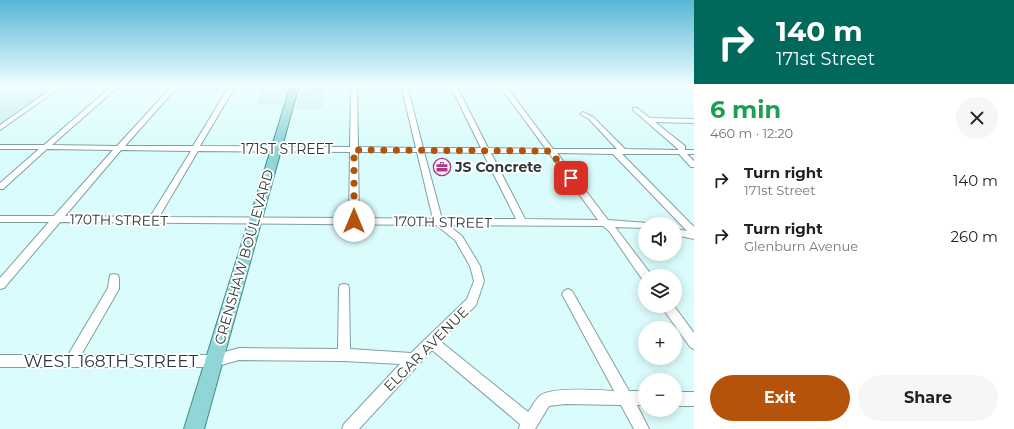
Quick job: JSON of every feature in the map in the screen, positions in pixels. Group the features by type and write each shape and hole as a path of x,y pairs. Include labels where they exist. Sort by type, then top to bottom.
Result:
{"main road":[{"name":"CRENSHAW BOULEVARD","path":"194,429 289,105"}],"street":[{"path":"0,128 33,105"},
{"path":"0,187 94,105"},
{"path":"0,285 158,105"},
{"path":"154,220 221,105"},
{"path":"354,105 354,221"},
{"path":"409,105 438,222"},
{"path":"463,105 522,223"},
{"path":"517,105 605,224 612,229 641,269"},
{"path":"635,109 682,148 681,152 694,165"},
{"path":"583,114 591,118 694,233"},
{"path":"648,120 694,121"},
{"name":"171ST STREET","path":"0,147 694,152"},
{"name":"170TH STREET","path":"0,219 354,221 638,225"},
{"name":"ELGAR AVENUE","path":"349,429 414,359 472,302 479,281 475,266 459,238 438,222"},
{"path":"682,233 694,236"},
{"path":"71,361 113,289 114,278"},
{"path":"344,288 344,355"},
{"path":"568,294 642,429"},
{"path":"672,313 694,342"},
{"path":"432,342 528,426 545,400 565,397 638,398"},
{"name":"WEST 168TH STREET","path":"0,361 214,360 239,354 344,355 414,359"},
{"path":"682,399 694,399"}],"shaded area":[{"path":"0,105 29,105 0,124"},
{"path":"297,105 324,105 323,109 296,109"}],"place":[{"name":"JS Concrete","path":"442,167"}],"route":[{"path":"354,221 354,150 550,151 571,178"}]}
